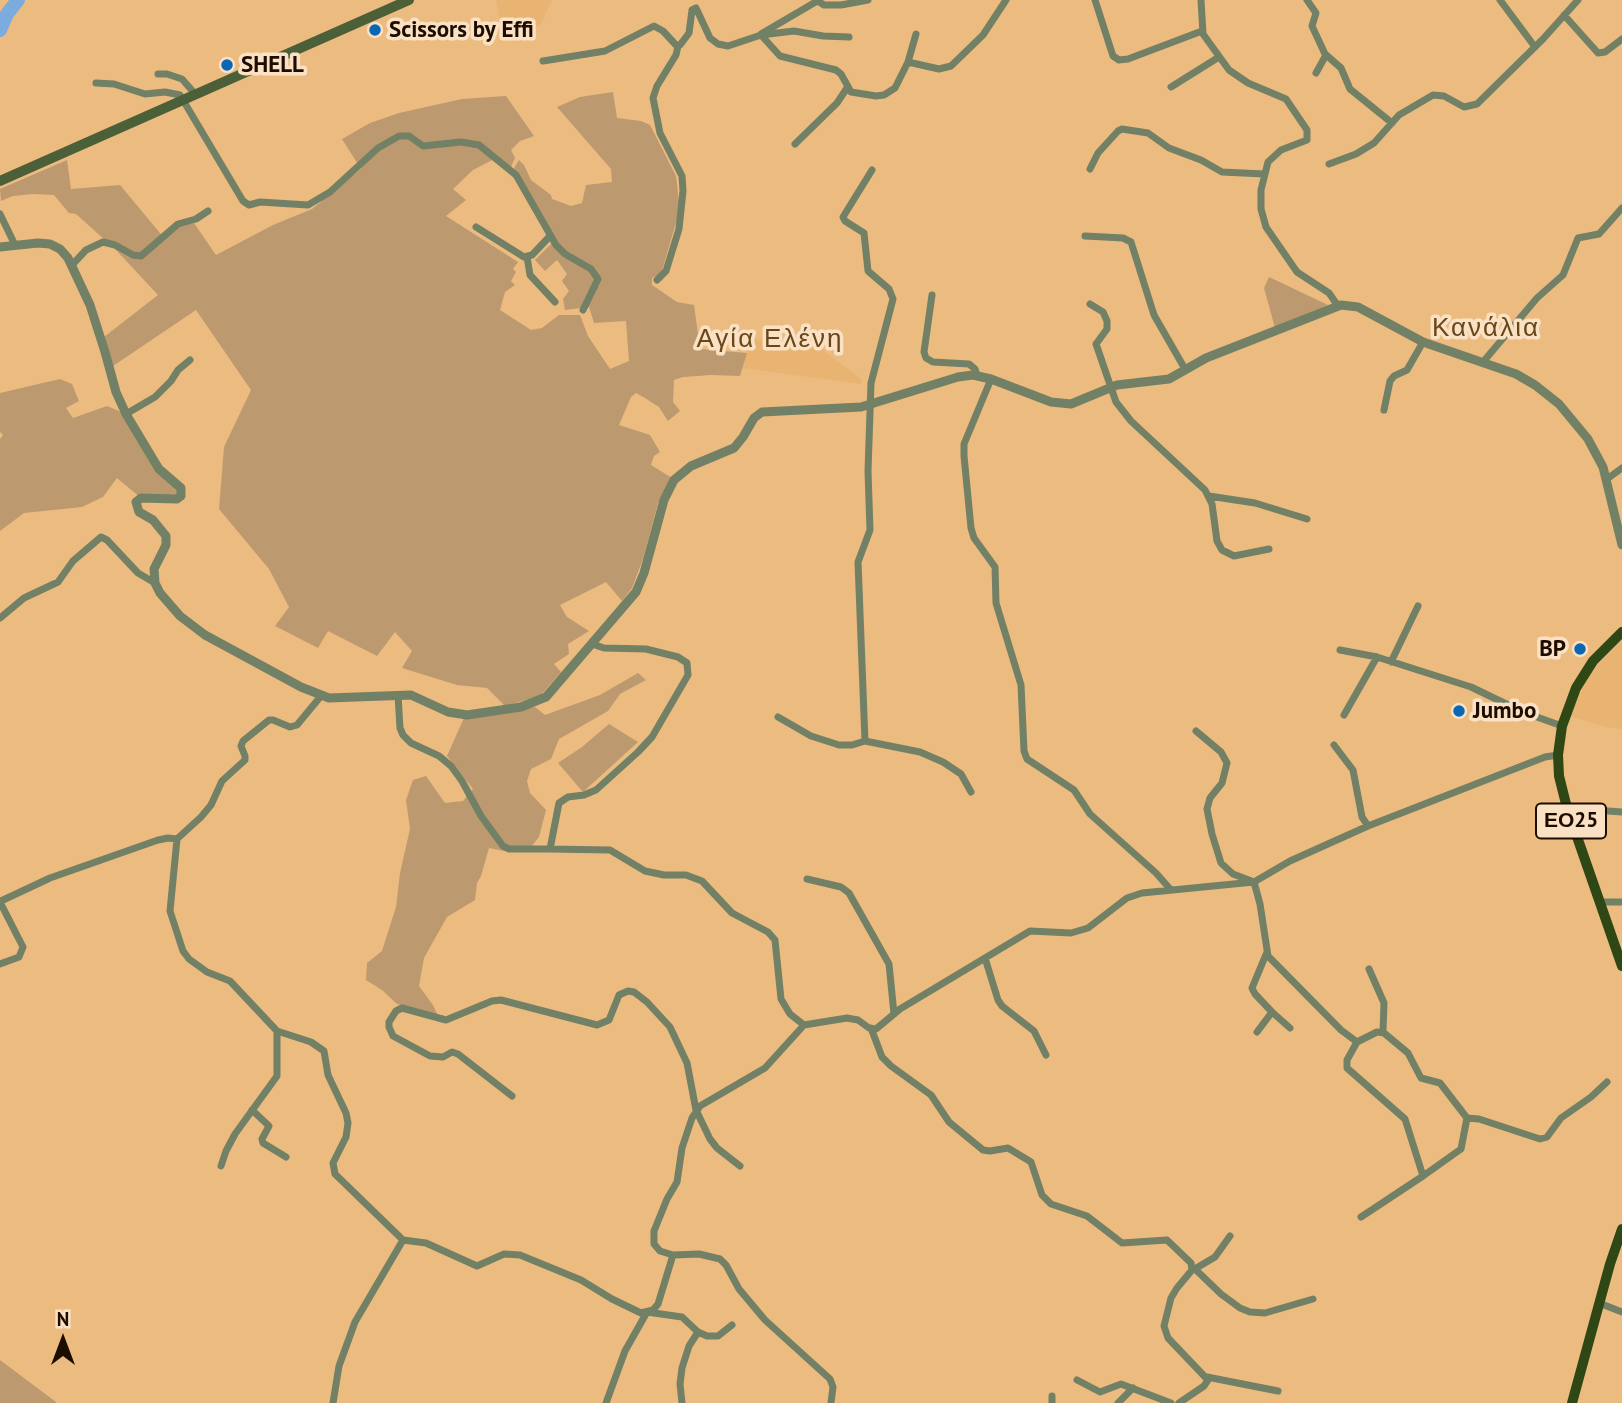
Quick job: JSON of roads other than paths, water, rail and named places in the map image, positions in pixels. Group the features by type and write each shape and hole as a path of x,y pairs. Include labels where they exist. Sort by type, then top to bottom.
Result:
{"main road":[{"path":"0,181 196,96 393,3 409,0"},
{"name":"ΕΟ25","path":"1621,962 1567,808 1559,776 1558,755 1562,726 1570,700 1590,665 1622,632"},
{"path":"1572,1403 1622,1229"}],"street":[{"path":"695,4 710,38 718,44 729,46 761,35 819,1 824,5 841,5 868,0"},
{"path":"908,62 939,69 951,66 983,36 1006,0"},
{"path":"1095,0 1113,56 1119,60 1132,58 1202,31"},
{"path":"1201,0 1202,31 1219,57 1238,78 1286,99 1307,130 1307,140 1281,150 1268,162 1260,200 1266,227 1297,272 1329,293 1338,306"},
{"path":"1307,0 1316,12 1313,28 1326,55 1341,68 1350,89 1391,123"},
{"path":"1500,0 1535,47"},
{"path":"1329,164 1370,146 1402,113 1433,95 1444,96 1464,107 1477,104 1578,0"},
{"path":"657,280 666,271 679,229 683,191 682,176 660,133 653,98 678,46 690,33 695,4"},
{"path":"1564,15 1598,53 1605,52 1622,39"},
{"path":"543,61 604,51 654,26 660,28 678,46"},
{"path":"761,35 794,31 849,37"},
{"path":"761,35 780,56 840,72 847,89 856,94 884,95 895,88 908,62 916,34"},
{"path":"1316,74 1326,55"},
{"path":"1171,87 1219,57"},
{"path":"158,74 182,79 196,96"},
{"path":"96,83 114,84 145,94 177,93 185,100 246,204 260,202 308,205 330,192 378,148 405,135 424,146 472,143 488,151 516,175 550,236 565,254 592,269 598,279 583,310"},
{"path":"795,144 831,110 847,89"},
{"path":"1090,169 1097,155 1122,129 1149,134 1169,148 1201,160 1222,172 1264,174"},
{"path":"865,741 858,572 860,554 868,541 870,530 868,471 874,368 893,299 889,289 868,271 864,233 845,221 844,217 872,170"},
{"path":"1483,362 1536,298 1563,275 1578,238 1598,234 1622,208"},
{"path":"72,265 86,250 103,242 141,256 178,224 196,219 208,211"},
{"path":"0,214 15,244"},
{"path":"476,227 527,257"},
{"path":"527,257 550,236"},
{"path":"1085,236 1123,237 1132,242 1154,315 1185,369"},
{"path":"0,247 43,243 53,244 64,253 90,305 116,392 126,414 159,469 179,486 182,492 177,499 141,498 136,502 139,512 153,520 166,536 166,545 154,569 155,583 160,593 180,615 205,635 321,696 349,699 416,696 449,712 463,715 528,706 540,701 553,691 626,607 638,588 666,495 681,473 734,448 754,418 762,412 871,405 958,377 977,375 1030,395 1062,404 1076,403 1111,386 1165,380 1217,353 1338,306 1358,307 1423,342 1527,379 1567,412 1588,439 1607,480 1622,545"},
{"path":"527,257 530,275 555,302"},
{"path":"932,295 924,352 926,358 933,362 970,364 977,375"},
{"path":"1090,304 1102,312 1107,321 1107,329 1096,344 1116,402 1126,416 1209,496 1255,503 1307,519"},
{"path":"1384,410 1391,379 1407,370 1423,342"},
{"path":"126,414 155,397 190,360"},
{"path":"991,379 964,444 964,456 971,528 974,538 995,567 996,603 1021,685 1024,751 1027,759 1074,790 1090,814 1156,873 1171,890"},
{"path":"1607,480 1622,468"},
{"path":"1209,496 1217,541 1225,553 1238,555 1269,549"},
{"path":"0,618 24,598 58,582 74,561 101,537 143,578 155,583"},
{"path":"1391,662 1418,606"},
{"path":"550,849 559,803 570,796 584,795 596,790 638,752 652,737 688,675 687,663 678,657 646,649 604,649 592,644"},
{"path":"1340,650 1377,657 1471,687 1523,712 1562,726"},
{"path":"1344,715 1377,657"},
{"path":"398,695 403,735 411,743 447,762 503,845 513,850 610,850 645,871 664,875 686,875 702,881 732,913 768,932 775,940 782,999 790,1014 804,1025"},
{"path":"321,696 297,725 287,726 269,720 243,741 240,746 245,760 222,781 201,817 177,839 170,911 179,944 188,959 207,972 230,981 277,1031 311,1042 324,1051 328,1075 346,1113 348,1124 346,1137 333,1163 334,1174 402,1240 426,1243 477,1266 504,1254 520,1255 581,1280 635,1312 682,1317 698,1332 707,1336 718,1336 732,1325"},
{"path":"778,717 811,736 835,744 848,746 865,741 920,752 961,774 971,792"},
{"path":"1196,731 1221,752 1227,763 1222,783 1210,798 1207,809 1221,863 1233,874 1254,882"},
{"path":"1334,745 1353,770 1362,817 1368,826"},
{"path":"871,1028 879,1027 894,1014 1030,931 1071,933 1088,928 1127,898 1142,893 1254,882 1290,861 1368,826 1545,757 1558,755"},
{"path":"1567,808 1622,812"},
{"path":"0,964 19,957 23,947 0,902 50,878 158,840 177,839"},
{"path":"807,879 844,888 849,893 889,964 894,1014"},
{"path":"1254,882 1266,953 1252,988 1290,1028"},
{"path":"1600,902 1622,902"},
{"path":"1266,953 1341,1030 1357,1042"},
{"path":"985,958 998,1000 1034,1031 1046,1055"},
{"path":"1369,969 1384,1003 1382,1032"},
{"path":"512,1096 458,1054 452,1052 443,1057 430,1056 393,1036 389,1022 396,1011 402,1008 446,1020 492,1001 501,1000 597,1026 609,1020 620,995 628,991 634,992 663,1019 680,1047 687,1063 696,1110 713,1144 740,1166"},
{"path":"1257,1032 1272,1012"},
{"path":"831,1403 833,1387 830,1379 765,1320 739,1289 720,1259 699,1254 673,1255 660,1251 653,1235 677,1182 682,1147 696,1110 765,1068 804,1025 847,1018 858,1020 871,1028 882,1057 930,1095 949,1122 983,1150 1008,1148 1031,1162 1042,1195 1051,1204 1087,1216 1122,1243 1167,1240 1191,1263 1194,1270 1240,1308 1250,1312 1265,1312 1313,1299"},
{"path":"221,1166 226,1151 277,1076 277,1031"},
{"path":"1423,1176 1405,1119 1347,1068 1347,1060 1357,1042 1382,1032 1408,1053 1421,1079 1440,1083 1467,1118 1479,1119 1538,1139 1545,1138 1561,1118 1607,1082"},
{"path":"252,1110 269,1126 262,1139 263,1143 286,1157"},
{"path":"1361,1217 1461,1149 1467,1118"},
{"path":"1230,1236 1215,1257 1194,1270 1177,1288 1171,1298 1164,1326 1168,1338 1207,1377 1278,1391"},
{"path":"333,1403 339,1366 355,1322 402,1240"},
{"path":"606,1403 625,1351 647,1312 660,1301 673,1255"},
{"path":"1599,1303 1622,1312"},
{"path":"682,1403 682,1368 689,1346 698,1332"},
{"path":"1179,1403 1204,1386 1207,1377"},
{"path":"1077,1380 1098,1391 1119,1384 1171,1403"},
{"path":"1118,1403 1133,1388"}],"waterway":[{"path":"0,30 7,14 18,0"}],"place":[{"name":"Scissors by Effi","path":"375,30"},
{"name":"SHELL","path":"227,65"},
{"name":"BP","path":"1580,649"},
{"name":"Jumbo","path":"1459,711"}],"district":[{"name":"Κανάλια","path":"1486,329"},
{"name":"Αγία Ελένη","path":"770,340"}]}
